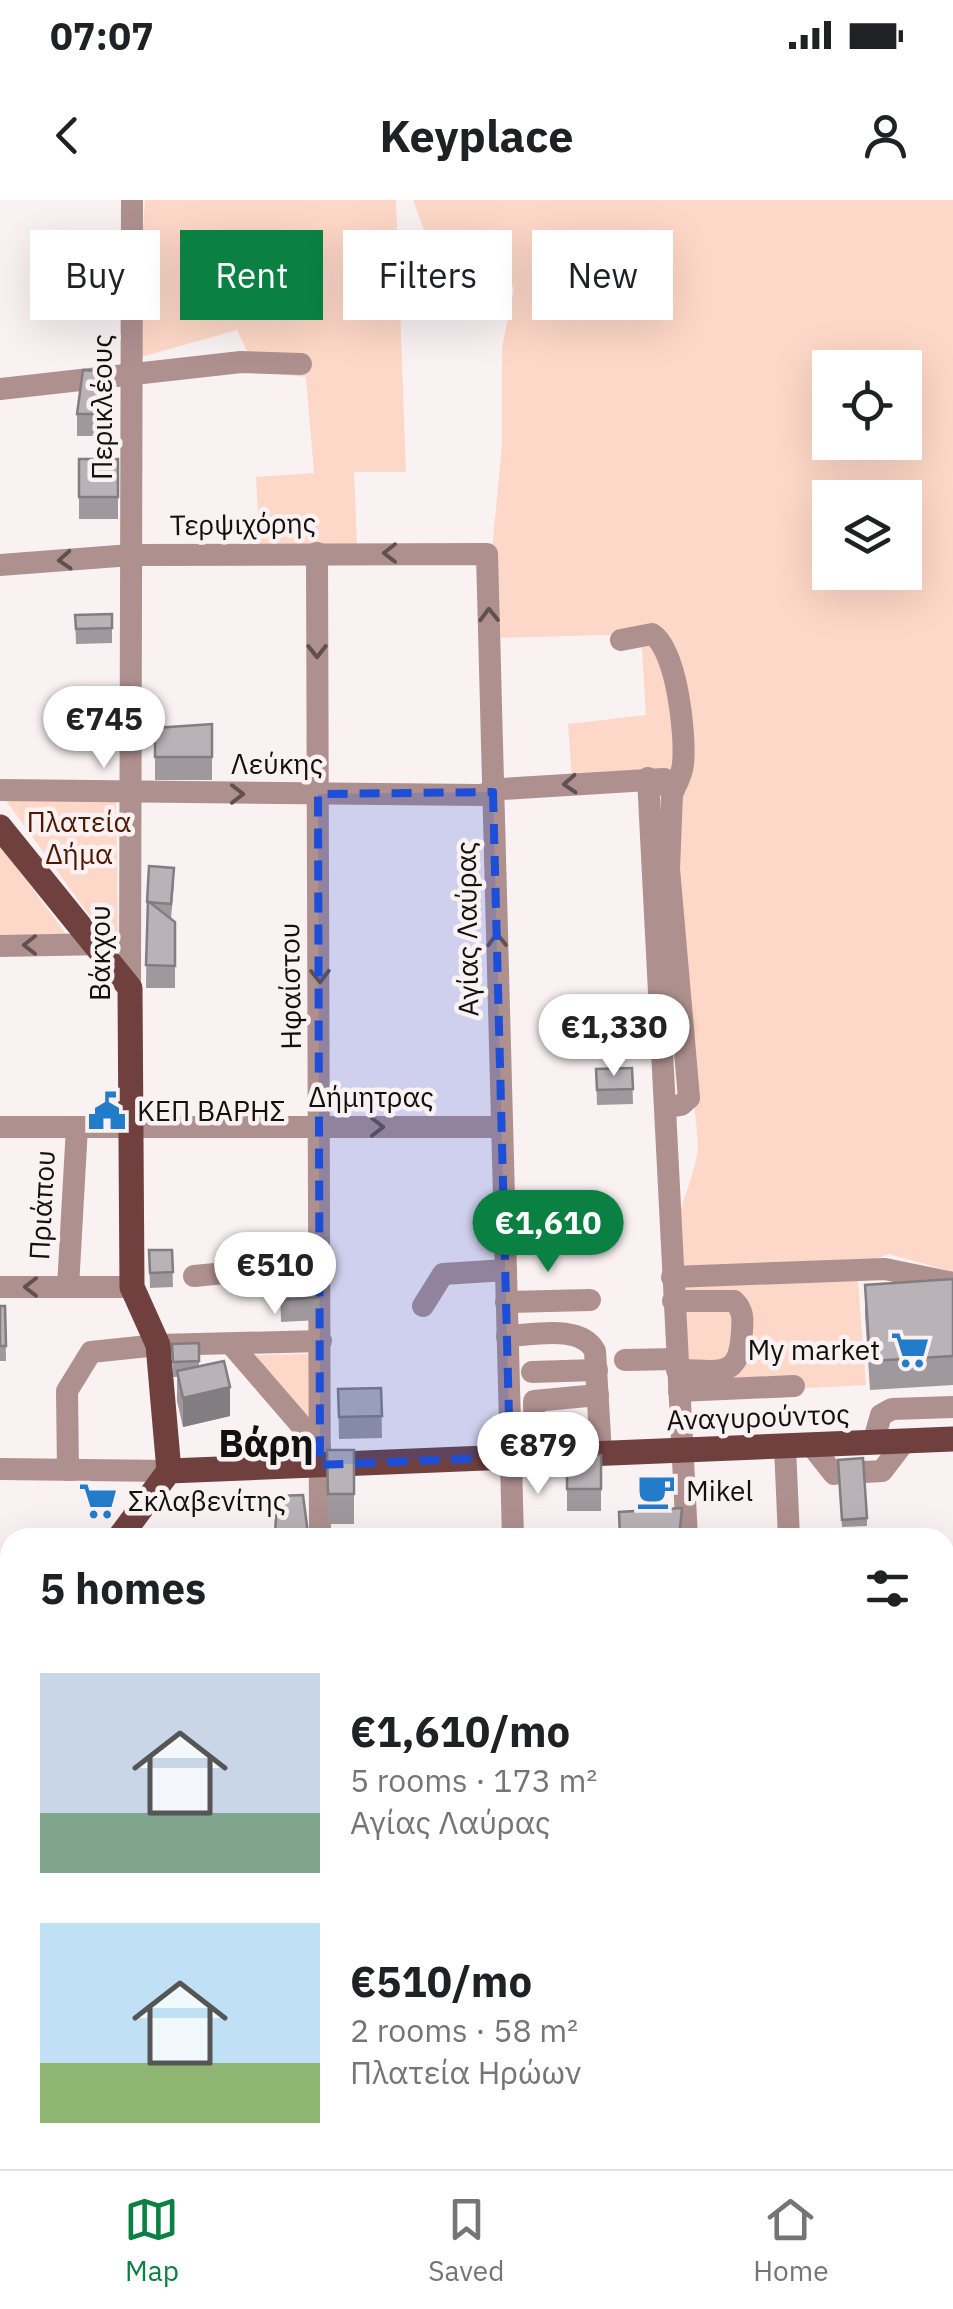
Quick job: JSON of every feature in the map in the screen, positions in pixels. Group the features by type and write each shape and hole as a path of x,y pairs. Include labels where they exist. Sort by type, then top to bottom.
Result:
{"main road":[{"path":"0,827 130,988"},
{"name":"Βάκχου","path":"130,988 132,1287 158,1345 169,1471"},
{"name":"Αναγυρούντος","path":"169,1471 320,1456 523,1457 953,1440"},
{"path":"131,1528 169,1471"}],"street":[{"name":"Περικλέους","path":"131,555 132,200"},
{"path":"0,389 241,362 300,364"},
{"name":"Ηφαίστου","path":"317,553 322,1127 318,1142 322,1342 329,1401 320,1456 320,1528"},
{"name":"Τερψιχόρης","path":"0,565 131,555 487,554"},
{"name":"Αγίας Λαύρας","path":"487,554 507,1336 523,1457 514,1528"},
{"name":"Βάκχου","path":"130,988 131,555"},
{"path":"621,640 652,634 668,650 683,750 684,767 672,794 669,870 689,1098 668,1107"},
{"path":"672,794 664,778 648,778 668,1107 673,1301 686,1528"},
{"name":"Λεύκης","path":"0,790 130,794 493,792 648,778"},
{"path":"0,946 130,944"},
{"name":"Δήμητρας","path":"0,1127 502,1127"},
{"name":"Πριάπου","path":"68,1287 76,1127"},
{"path":"194,1276 320,1264"},
{"path":"672,1277 886,1269 953,1283"},
{"path":"423,1306 444,1274 506,1270"},
{"path":"0,1288 132,1287"},
{"path":"506,1302 590,1300"},
{"path":"673,1301 734,1301 743,1316 741,1358 736,1366 678,1374"},
{"path":"507,1336 584,1338 596,1350 601,1454"},
{"path":"68,1470 66,1404 80,1366 91,1352 158,1345 322,1342"},
{"path":"231,1344 320,1456"},
{"path":"624,1360 678,1374 794,1386"},
{"path":"532,1372 596,1370"},
{"path":"523,1457 534,1400 598,1395"},
{"path":"874,1443 881,1415 892,1409 953,1407"},
{"path":"864,1472 882,1472 905,1442"},
{"path":"790,1528 798,1446 838,1474"},
{"path":"0,1469 169,1471"}],"highlighted area":[{"path":"493,792 510,1457 320,1465 318,794"}],"green space":[{"path":"145,200 396,200 397,230 343,230 343,320 400,320 406,472 354,472 357,545 260,549 256,477 314,473 306,377 257,372 237,330 134,359 137,320 160,320 160,230 143,230"},
{"path":"413,200 953,200 953,1272 889,1254 857,1267 866,1385 686,1394 675,1246 698,1145 672,861 676,787 572,779 568,724 646,715 641,634 495,638 492,550 502,445 502,348 508,320 512,320 512,230 424,230"},
{"name":"Πλατεία Δήμα","path":"4,798 116,798 118,936 103,934"},
{"name":"Πλατεία Δήμα","path":"0,845 66,934 0,937"},
{"path":"312,1354 313,1417 300,1416 256,1355"}],"building":[{"path":"83,370 107,376 107,414 77,414"},
{"path":"79,459 118,459 118,497 79,497"},
{"path":"112,614 112,628 76,629 75,615"},
{"path":"212,724 212,757 155,757 155,728"},
{"path":"149,866 174,868 171,904 147,902"},
{"path":"148,901 175,922 175,966 146,965"},
{"path":"632,1068 633,1089 597,1090 596,1069"},
{"path":"149,1250 172,1250 173,1272 150,1273"},
{"path":"317,1252 319,1297 281,1300 279,1254"},
{"name":"My market","path":"953,1279 953,1356 870,1361 865,1285"},
{"path":"0,1306 5,1306 6,1346 0,1346"},
{"path":"199,1343 199,1361 173,1362 172,1344"},
{"path":"224,1361 230,1387 183,1398 177,1371"},
{"path":"381,1388 382,1416 339,1417 338,1389"},
{"path":"327,1450 354,1450 354,1494 328,1494"},
{"path":"567,1455 601,1455 601,1489 567,1489"},
{"path":"863,1458 867,1518 842,1520 838,1460"},
{"path":"303,1495 307,1528 275,1528 277,1496"},
{"path":"682,1508 680,1528 620,1528 619,1512"}],"place":[{"name":"ΚΕΠ ΒΑΡΗΣ","path":"107,1111"},
{"name":"My market","path":"910,1350"},
{"name":"Mikel","path":"656,1491"},
{"name":"Σκλαβενίτης","path":"98,1501"}],"district":[{"name":"Βάρη","path":"266,1444"}]}
